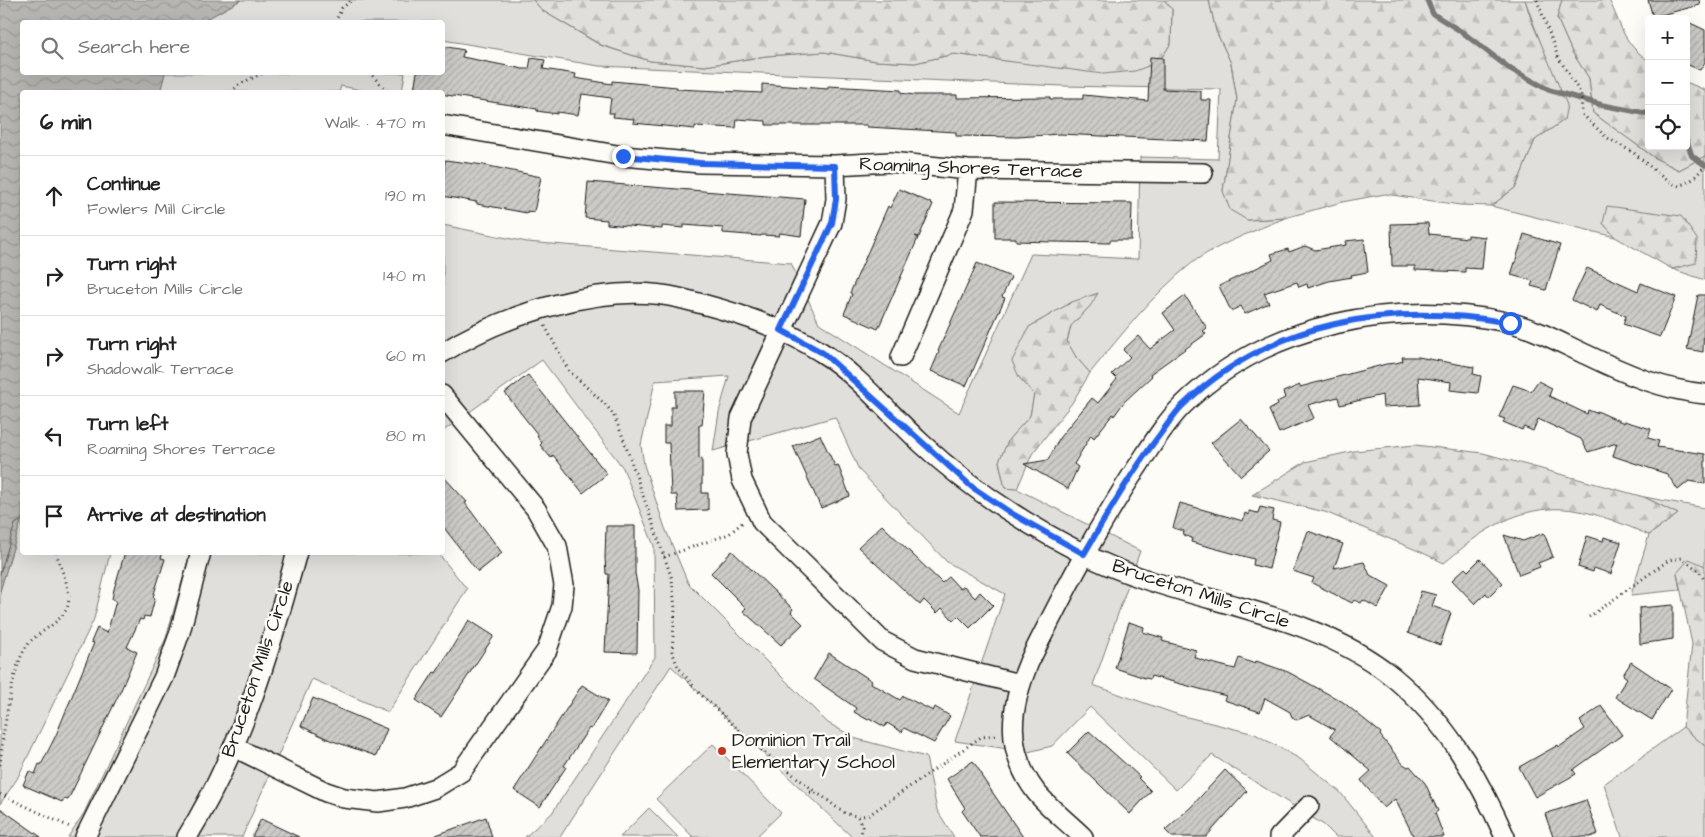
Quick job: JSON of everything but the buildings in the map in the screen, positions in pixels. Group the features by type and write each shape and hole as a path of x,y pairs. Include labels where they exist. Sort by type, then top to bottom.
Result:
{"street":[{"name":"Roaming Shores Terrace","path":"445,126 623,156 700,163 835,166 890,162 968,170 1203,173"},
{"path":"835,166 836,199 832,223 741,418 737,454 742,480 762,522 882,642 916,658 1019,684"},
{"path":"901,357 964,210 968,170"},
{"name":"Bruceton Mills Circle","path":"445,351 478,333 539,308 619,294 675,297 726,311 781,330 823,353 972,487 1011,513 1084,554 1178,591 1274,617 1315,631 1374,664 1414,696 1448,733 1488,800 1505,837"},
{"path":"1083,837 1036,792 1016,758 1012,713 1019,684 1084,554 1110,508 1152,444 1187,402 1213,379 1288,336 1360,317 1431,313 1469,315 1510,323 1556,340 1653,383 1688,392 1705,394"},
{"path":"234,747 326,792 344,798 378,802 406,798 435,788 461,772 548,650 562,606 564,585 557,546 536,509 445,399"},
{"path":"85,836 164,677 180,632 200,555"},
{"name":"Bruceton Mills Circle","path":"187,837 234,747 283,605 296,555"},
{"path":"1279,837 1309,806"}],"path":[{"path":"336,20 342,8 352,0"},
{"path":"1537,0 1558,57 1581,94 1582,114 1606,137 1634,153 1668,181 1679,186 1693,179 1705,166"},
{"path":"233,90 240,84 259,75"},
{"path":"372,75 386,90"},
{"path":"539,308 548,335 569,371 605,404 613,414 672,579 675,609 672,651 678,668 698,692 755,745 835,809 858,817 869,815 981,737 1013,734"},
{"path":"664,557 729,534 756,512"},
{"path":"0,765 18,666 27,645 64,614 68,605 69,595 57,555"},
{"path":"1589,617 1669,560 1682,558 1699,571 1705,582"},
{"path":"810,792 817,793"},
{"path":"0,794 38,810 85,836"},
{"path":"858,817 862,827 861,837"}],"green space":[{"path":"241,0 533,0 543,11 600,45 650,61 705,66 766,56 824,52 876,61 915,63 954,54 1008,61 1159,62 1171,43 1172,9 1164,0 1209,0 1216,31 1231,63 1237,100 1223,191 1247,220 1285,218 1224,244 1192,263 1151,301 1090,373 1076,357 1067,342 1071,326 1091,305 1072,302 1029,327 1019,377 1034,394 1030,416 1009,439 999,462 1005,488 1017,489 1140,551 1093,685 1179,715 1255,734 1300,759 1340,792 1376,837 1336,837 1324,825 1212,755 1176,790 1090,707 1052,746 1028,752 955,741 1005,594 947,562 859,470 835,417 713,451 719,412 729,376 655,381 641,445 644,465 665,528 688,583 828,723 857,739 926,757 937,810 954,837 852,837 671,666 560,837 525,837 552,813 655,657 654,546 623,468 542,360 445,430 445,225 527,242 791,263 819,323 959,413 1031,254 1138,259 1140,157 1218,159 1221,89 1063,86 599,66 445,40 445,20 205,20"},
{"path":"533,0 1164,0 1172,9 1171,43 1159,62 1135,71 1103,74 954,54 915,63 876,61 824,52 766,56 705,66 650,61 601,45 543,11"},
{"path":"1209,0 1525,0 1532,22 1567,105 1564,120 1535,140 1516,187 1491,206 1460,205 1385,194 1342,202 1285,218 1247,220 1230,210 1223,191 1237,99 1231,63 1216,31"},
{"path":"1525,0 1562,0 1557,18 1572,52 1589,78 1593,113 1655,158 1679,170 1705,156 1705,280 1672,269 1696,262 1603,223 1615,237 1491,206 1516,187 1535,140 1564,120 1546,58"},
{"path":"1562,0 1609,0 1628,40 1645,58 1645,150 1690,150 1690,84 1705,90 1705,156 1679,170 1655,158 1593,113 1589,78 1572,52 1557,18"},
{"path":"164,75 405,75 402,90 361,90 341,86 340,90 161,90"},
{"path":"1607,206 1681,216 1697,239 1696,263 1672,269 1615,237 1603,223"},
{"path":"1098,293 1091,305 1071,326 1067,341 1076,357 1090,373 1072,403 1032,454 1017,489 1005,488 999,461 1009,439 1030,416 1034,394 1019,377 1012,361 1029,327 1072,302"},
{"path":"1415,445 1483,453 1644,497 1678,514 1649,535 1608,519 1569,509 1531,512 1511,518 1489,529 1444,563 1325,512 1252,495 1305,462 1354,451"},
{"path":"1644,497 1705,508 1705,566 1677,573 1680,590 1631,595 1649,535 1678,514"},
{"path":"20,525 20,555 110,555 94,619 17,779 0,804 0,591"},
{"path":"189,555 440,555 467,589 388,712 312,679 242,837 68,837 84,813 166,638"},
{"path":"1689,559 1705,566 1705,746 1683,727 1692,644 1677,573"},
{"path":"1683,727 1705,746 1705,837 1622,837 1604,784"},
{"path":"713,744 781,813 756,837 693,837 656,799"},
{"path":"649,808 678,837 620,837"}],"water":[{"path":"0,0 241,0 205,20 20,20 20,75 164,75 161,90 20,90 20,525 0,591"}],"waterway":[{"path":"1427,0 1433,14 1462,32 1509,68 1549,90 1602,105 1645,113"},
{"path":"1690,150 1692,156 1705,165"}],"place":[{"name":"Dominion Trail Elementary School","path":"722,751"}],"route":[{"path":"623,156 700,163 835,166 836,199 832,223 781,330 823,353 850,375 922,444 972,487 1011,513 1084,554 1110,508 1152,444 1181,407 1213,379 1288,336 1360,317 1394,314 1469,315 1510,323"}]}
